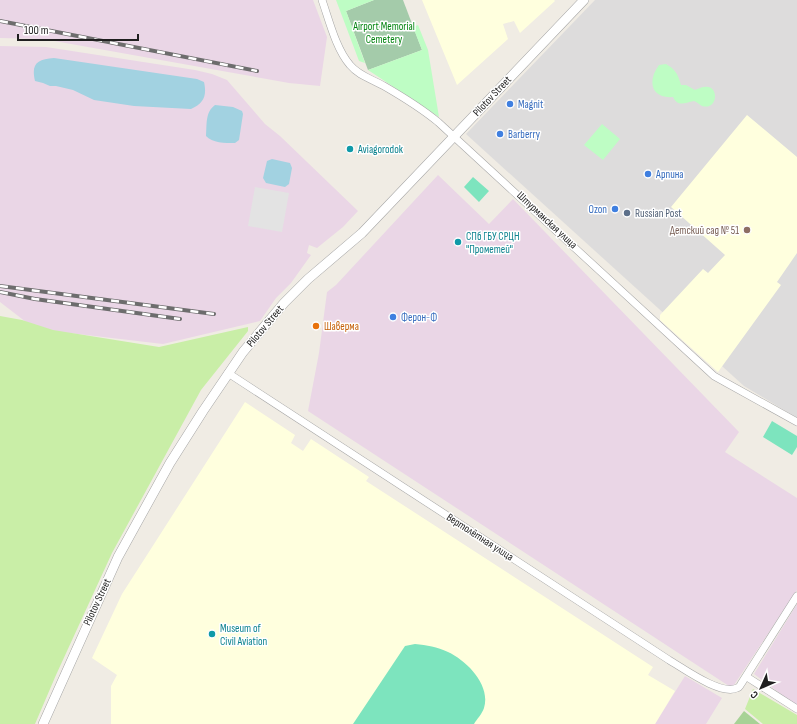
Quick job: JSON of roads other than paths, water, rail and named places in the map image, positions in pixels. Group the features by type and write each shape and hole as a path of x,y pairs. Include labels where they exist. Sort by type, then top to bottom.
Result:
{"street":[{"name":"Штурманская улица","path":"322,0 340,50 350,65 358,73 382,85 423,110 455,136 714,376 797,422"},
{"name":"Pilotov Street","path":"43,724 118,556 170,463 228,373 253,339 284,303 308,279 362,233 584,0"},
{"name":"Вертолётная улица","path":"228,373 669,660 717,687 726,689 736,689 747,677"},
{"path":"797,596 747,677 797,709"}],"water":[{"path":"54,58 197,79 204,82 205,95 202,102 191,109 134,106 94,100 73,90 50,86 35,81 34,70 39,61"},
{"path":"215,105 233,107 242,111 243,114 239,140 235,143 223,143 212,140 206,136 208,115"},
{"path":"272,159 290,163 292,168 289,184 285,187 266,183 263,178 267,161"}],"railway":[{"path":"0,21 257,71"},
{"path":"0,286 214,314"},
{"path":"0,292 35,299 180,319"}],"place":[{"name":"Magnit","path":"510,104"},
{"name":"Barberry","path":"500,134"},
{"name":"Aviagorodok","path":"350,149"},
{"name":"Арпина","path":"648,174"},
{"name":"Ozon","path":"615,209"},
{"name":"Russian Post","path":"627,213"},
{"name":"Детский сад № 51","path":"747,230"},
{"name":"СПб ГБУ СРЦН \"Прометей\"","path":"458,242"},
{"name":"Ферон-Ф","path":"393,317"},
{"name":"Шаверма","path":"316,326"},
{"name":"Museum of Civil Aviation","path":"212,634"}],"park label":[{"name":"Airport Memorial Cemetery","path":"384,32"}]}
